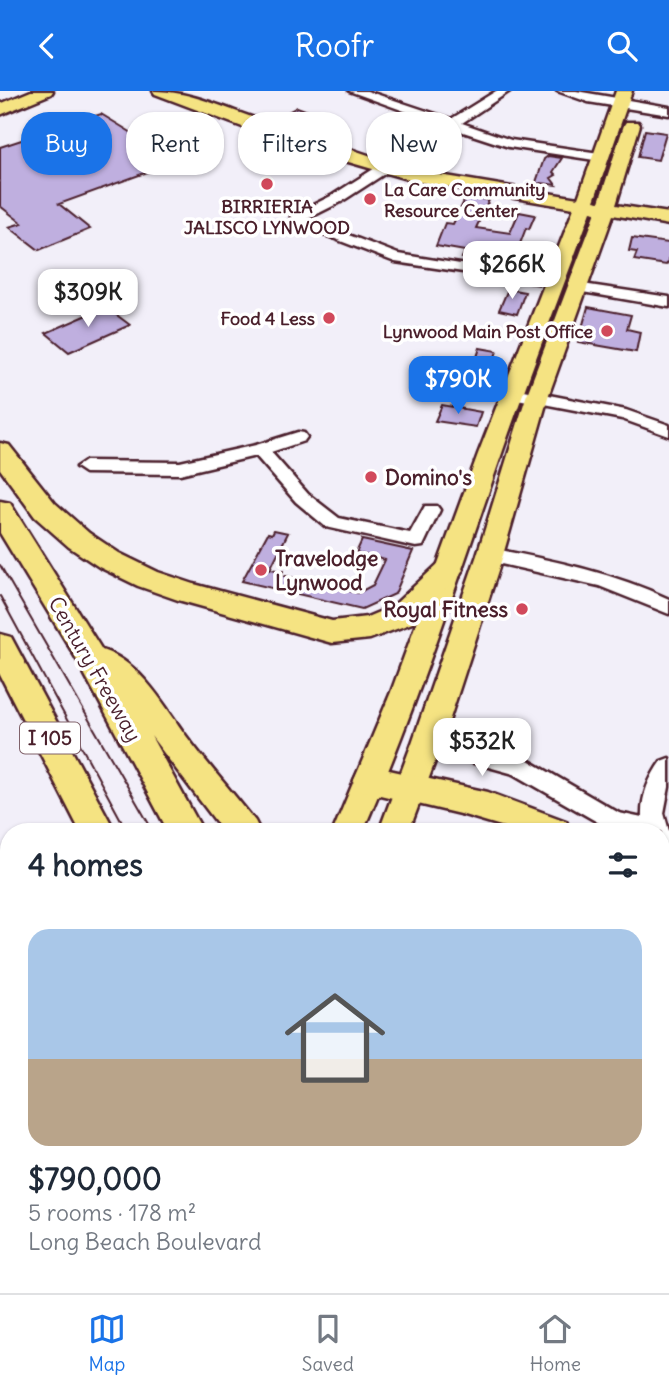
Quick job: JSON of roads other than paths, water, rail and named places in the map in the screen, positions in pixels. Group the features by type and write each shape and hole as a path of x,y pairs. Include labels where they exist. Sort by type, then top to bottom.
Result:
{"highway":[{"path":"0,451 45,510 79,540 109,560 148,579 188,593 332,632 370,628 404,614 449,570"},
{"name":"Century Freeway","path":"0,510 88,652 182,823"},
{"name":"I 105","path":"0,645 94,823"},
{"path":"88,652 138,692 176,747 237,823"},
{"path":"371,780 513,815 534,823"}],"main road":[{"path":"6,101 45,91"},
{"path":"161,91 238,119"},
{"path":"179,91 238,113"},
{"path":"397,823 490,555 553,283 601,157 631,98"},
{"path":"352,823 371,780 449,570 611,207 631,98"},
{"path":"414,175 585,204 611,207 625,205 669,211"},
{"path":"611,207 623,212 669,219"}],"street":[{"path":"355,91 417,112"},
{"path":"462,118 505,91"},
{"path":"563,91 631,98 669,111"},
{"path":"462,127 509,143 601,157"},
{"path":"374,175 336,199 296,219 395,258 553,283"},
{"path":"576,287 669,302"},
{"path":"525,395 626,415 669,431"},
{"path":"85,467 180,468 260,450 298,437"},
{"path":"260,450 302,498 333,523 416,541 431,510"},
{"path":"490,555 608,581 669,607"},
{"path":"453,749 520,766 619,823"},
{"path":"653,823 651,811 653,796 669,767"}],"tram line":[{"path":"0,565 148,823"},
{"path":"0,596 123,823"}],"place":[{"name":"BIRRIERIA JALISCO LYNWOOD","path":"267,184"},
{"name":"La Care Community Resource Center","path":"370,199"},
{"name":"Food 4 Less","path":"329,318"},
{"name":"Lynwood Main Post Office","path":"607,331"},
{"name":"Domino's","path":"371,477"},
{"name":"Travelodge Lynwood","path":"261,570"},
{"name":"Royal Fitness","path":"522,609"}]}
